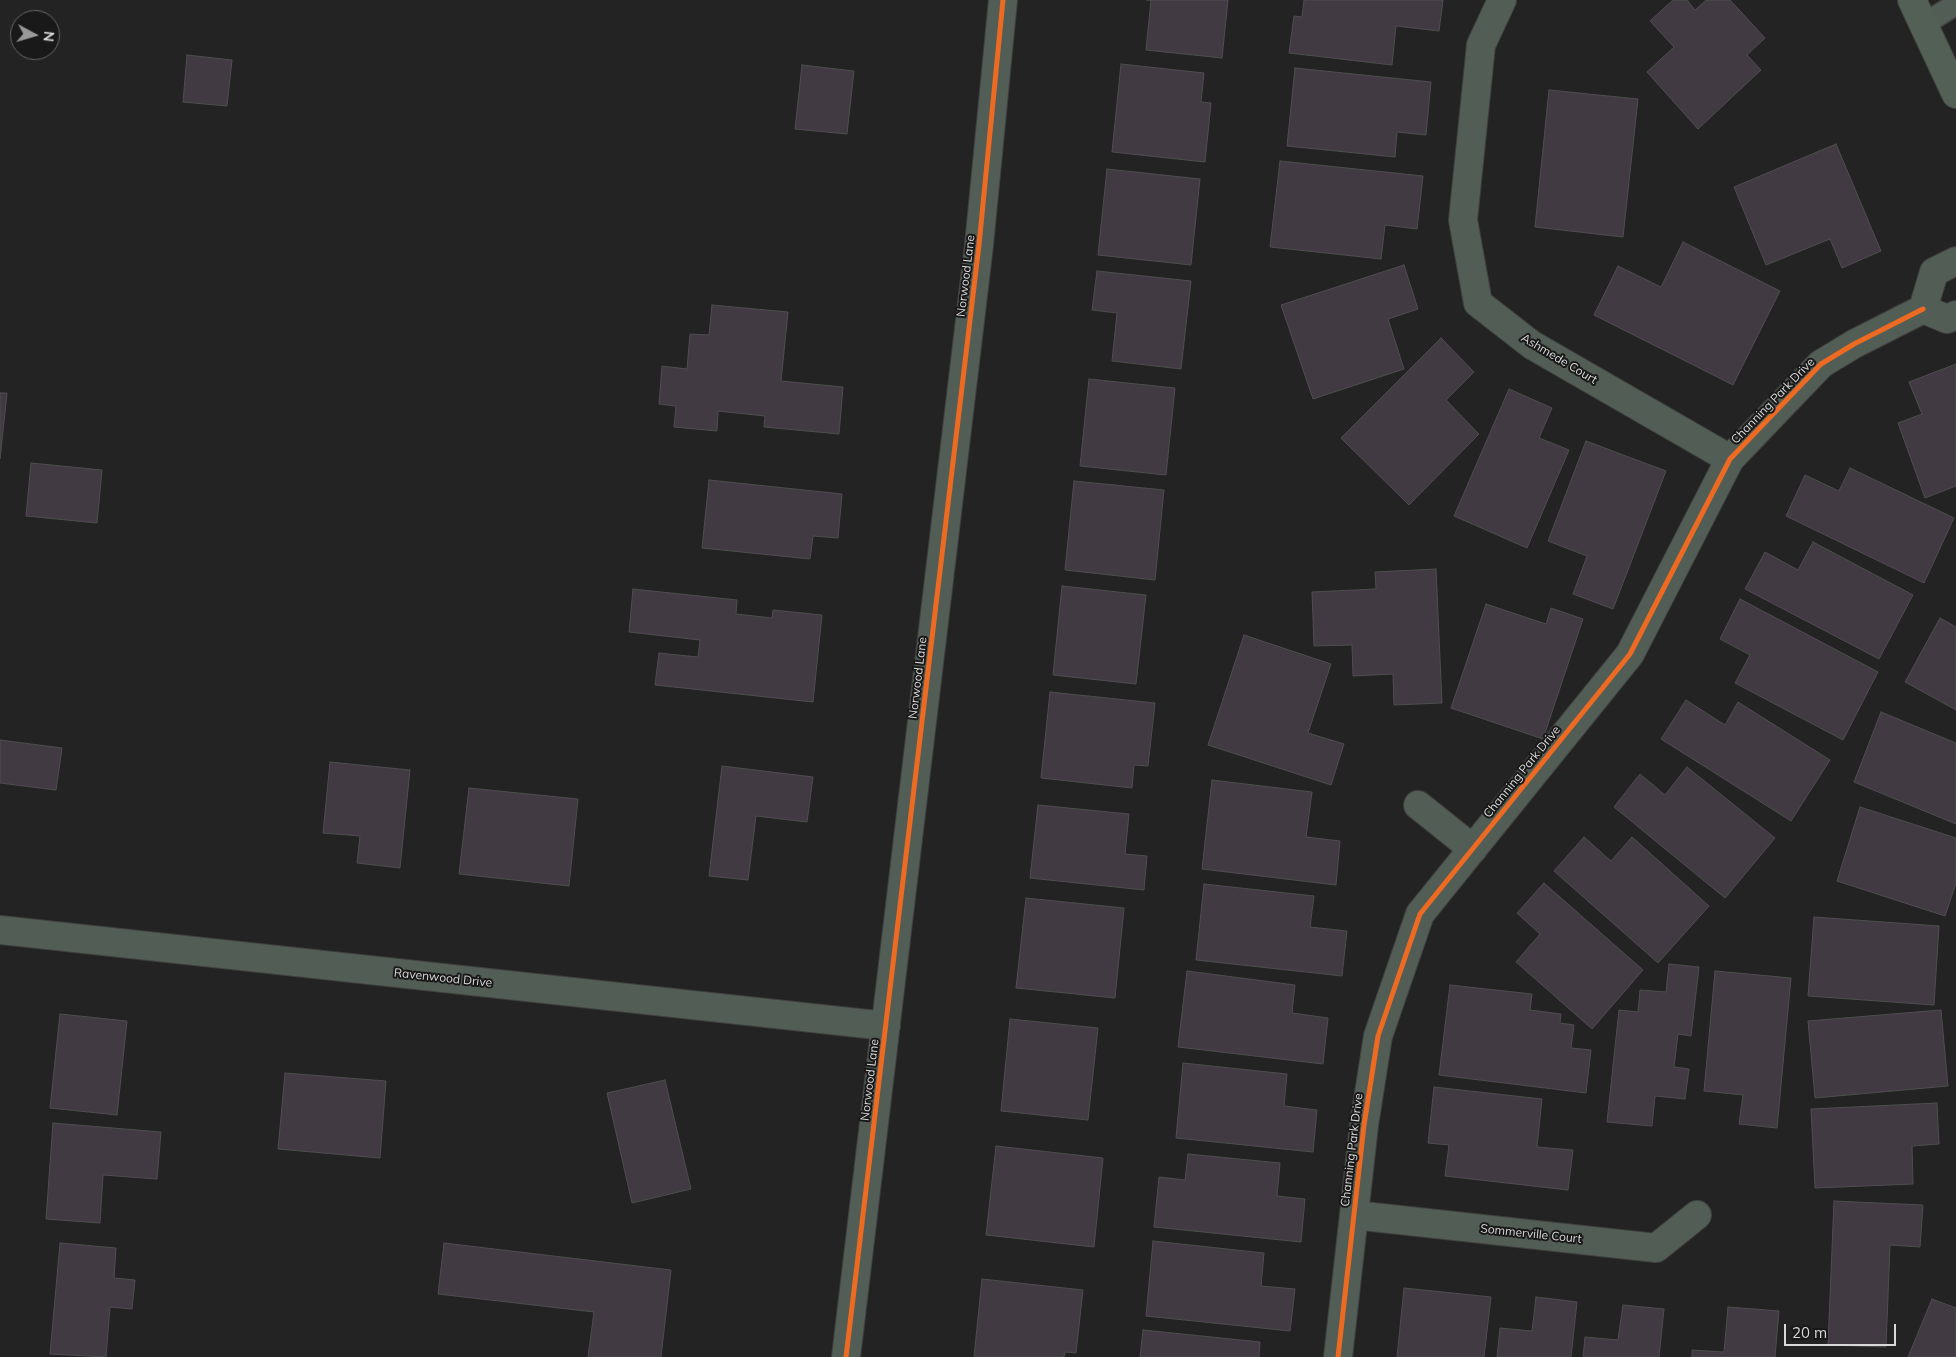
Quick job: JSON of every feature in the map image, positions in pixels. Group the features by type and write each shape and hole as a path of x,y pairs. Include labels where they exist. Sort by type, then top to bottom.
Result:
{"main road":[{"path":"1912,0 1956,94"}],"street":[{"name":"Norwood Lane","path":"846,1357 980,245 1003,0"},
{"name":"Ashmede Court","path":"1502,0 1482,45 1463,220 1478,303 1532,345 1730,459"},
{"path":"1956,261 1934,272 1924,309 1947,319 1956,315"},
{"name":"Channing Park Drive","path":"1338,1357 1364,1125 1378,1036 1420,914 1630,654 1730,459 1821,364 1854,344 1924,309"},
{"path":"1418,805 1473,849"},
{"name":"Ravenwood Drive","path":"0,930 886,1026"},
{"name":"Sommerville Court","path":"1354,1215 1656,1248 1697,1215"}],"lane":[{"path":"1923,25 1956,4"}],"building":[{"path":"1151,0 1228,0 1222,58 1146,50"},
{"path":"1304,0 1443,0 1439,31 1396,26 1392,65 1289,53 1294,16 1302,17"},
{"path":"1673,0 1687,0 1695,10 1706,0 1730,0 1765,38 1747,55 1761,70 1698,129 1647,72 1674,47 1650,21"},
{"path":"187,55 232,60 227,106 183,102"},
{"path":"1121,64 1204,73 1201,102 1211,103 1205,162 1112,152"},
{"path":"802,65 854,71 847,134 795,129"},
{"path":"1295,68 1431,82 1426,135 1397,132 1395,157 1287,146"},
{"path":"1549,90 1638,99 1623,237 1535,227"},
{"path":"1836,144 1881,251 1842,268 1830,239 1766,265 1734,187"},
{"path":"1280,161 1423,176 1417,229 1385,225 1381,259 1270,247"},
{"path":"1107,169 1200,179 1191,265 1098,255"},
{"path":"1683,242 1780,291 1733,385 1594,315 1618,266 1661,287"},
{"path":"1404,265 1418,309 1388,319 1404,369 1313,399 1281,305"},
{"path":"1097,271 1191,281 1181,369 1112,361 1117,313 1092,310"},
{"path":"712,305 788,312 781,381 843,387 839,434 764,427 765,416 718,411 717,431 674,427 676,406 659,404 662,366 687,369 690,334 709,335"},
{"path":"1441,338 1474,372 1446,400 1479,434 1409,505 1341,438"},
{"path":"1956,364 1956,486 1925,498 1898,423 1922,414 1909,382"},
{"path":"1089,379 1175,388 1166,475 1080,466"},
{"path":"1509,389 1552,408 1539,438 1569,450 1527,548 1454,516"},
{"path":"0,393 7,393 0,459"},
{"path":"1586,441 1666,471 1613,609 1573,594 1587,556 1548,541"},
{"path":"31,463 102,470 97,523 26,516"},
{"path":"1850,468 1954,518 1924,583 1786,516 1805,475 1839,491"},
{"path":"709,480 842,494 838,538 813,536 810,559 702,548"},
{"path":"1074,481 1164,490 1155,580 1065,570"},
{"path":"1813,542 1913,595 1879,659 1745,589 1765,552 1798,570"},
{"path":"1436,569 1442,703 1394,705 1393,674 1353,676 1352,645 1314,646 1312,592 1376,589 1375,572"},
{"path":"1062,586 1146,595 1136,684 1053,675"},
{"path":"633,589 737,600 736,614 772,618 773,610 822,615 813,702 655,685 659,653 698,657 700,640 629,632"},
{"path":"1740,599 1878,672 1843,740 1735,683 1750,655 1720,639"},
{"path":"1486,604 1546,624 1551,608 1583,619 1543,739 1451,708"},
{"path":"1940,618 1956,627 1956,710 1905,682"},
{"path":"1244,635 1331,664 1308,733 1344,744 1331,785 1208,745"},
{"path":"1050,692 1155,703 1148,766 1134,765 1132,788 1041,778"},
{"path":"1686,700 1725,725 1738,702 1830,760 1791,821 1661,739"},
{"path":"1881,712 1956,743 1956,824 1854,782"},
{"path":"0,740 62,748 56,790 0,783"},
{"path":"330,762 410,770 400,868 357,863 360,836 323,833"},
{"path":"722,766 813,777 807,822 756,816 748,880 709,876"},
{"path":"1687,767 1775,838 1725,898 1614,807 1640,774 1665,795"},
{"path":"1212,780 1312,792 1306,837 1340,841 1336,885 1202,869"},
{"path":"469,788 578,799 569,886 459,874"},
{"path":"1038,805 1129,814 1125,854 1147,856 1144,890 1030,878"},
{"path":"1860,807 1956,838 1956,883 1945,916 1837,881"},
{"path":"1584,837 1611,861 1632,837 1709,906 1658,963 1554,871"},
{"path":"1544,883 1643,970 1592,1029 1516,962 1540,934 1517,913"},
{"path":"1204,884 1314,896 1310,927 1347,931 1342,976 1196,960"},
{"path":"1026,898 1124,908 1115,998 1016,988"},
{"path":"1814,917 1939,926 1934,1005 1808,996"},
{"path":"1669,964 1699,967 1691,1036 1678,1034 1674,1067 1689,1069 1685,1099 1655,1096 1652,1126 1607,1122 1619,1010 1638,1012 1640,990 1666,992"},
{"path":"1187,971 1295,985 1292,1013 1328,1018 1323,1064 1178,1047"},
{"path":"1715,971 1791,978 1777,1128 1739,1124 1743,1095 1704,1091"},
{"path":"1450,985 1532,994 1530,1010 1561,1014 1560,1023 1574,1025 1571,1048 1591,1050 1586,1093 1439,1075"},
{"path":"1941,1010 1948,1086 1815,1098 1808,1021"},
{"path":"60,1014 127,1021 117,1115 50,1108"},
{"path":"1010,1019 1098,1028 1088,1120 1001,1111"},
{"path":"1183,1063 1287,1074 1284,1106 1317,1110 1313,1152 1176,1138"},
{"path":"285,1073 386,1081 380,1158 278,1149"},
{"path":"665,1080 691,1189 632,1203 607,1093"},
{"path":"1434,1087 1542,1099 1537,1147 1573,1150 1568,1190 1445,1176 1449,1145 1428,1143"},
{"path":"1937,1103 1939,1144 1912,1146 1913,1184 1815,1188 1811,1109"},
{"path":"53,1123 161,1132 157,1179 103,1175 100,1223 46,1219"},
{"path":"996,1146 1103,1158 1094,1247 986,1235"},
{"path":"1188,1154 1280,1163 1277,1196 1305,1199 1301,1242 1154,1227 1159,1177 1185,1180"},
{"path":"1834,1201 1923,1205 1920,1247 1890,1245 1886,1347 1828,1345"},
{"path":"1153,1241 1264,1253 1261,1286 1295,1289 1290,1331 1146,1316"},
{"path":"60,1243 116,1248 114,1278 135,1280 132,1309 110,1307 106,1357 50,1354"},
{"path":"444,1243 671,1270 661,1357 588,1357 594,1312 438,1294"},
{"path":"982,1279 1083,1290 1076,1353 1065,1352 1064,1357 974,1357"},
{"path":"1404,1288 1491,1297 1484,1357 1397,1357"},
{"path":"1536,1297 1577,1302 1571,1357 1497,1357 1500,1328 1532,1331"},
{"path":"1932,1299 1956,1308 1956,1357 1908,1357"},
{"path":"1623,1305 1664,1309 1659,1357 1583,1357 1585,1337 1618,1340"},
{"path":"1728,1307 1779,1311 1775,1357 1692,1357 1692,1350 1724,1352"},
{"path":"1143,1330 1260,1342 1259,1357 1140,1357"}],"cycle path":[{"path":"846,1357 979,245 1003,0"},
{"path":"1338,1357 1364,1125 1378,1036 1420,914 1630,654 1730,459 1821,364 1854,344 1923,309"}]}
